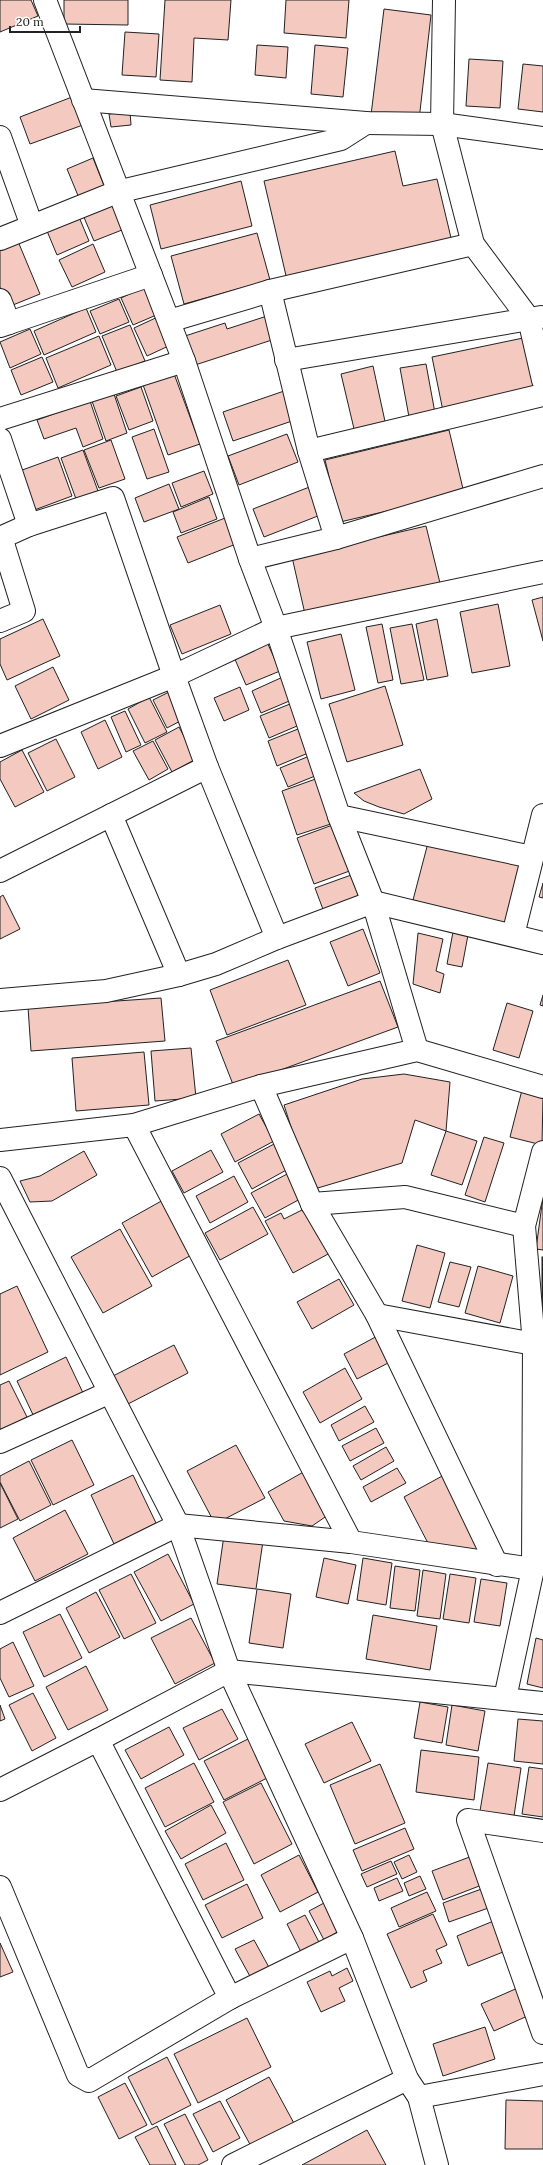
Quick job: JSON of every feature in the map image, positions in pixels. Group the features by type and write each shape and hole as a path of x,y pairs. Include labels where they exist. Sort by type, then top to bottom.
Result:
{"street":[{"path":"45,0 117,192 184,361 250,559 276,628 339,816 373,902 417,1050"},
{"path":"444,0 442,124 473,244 536,317 543,380"},
{"path":"83,100 366,123 442,124 543,138"},
{"path":"0,239 117,192 341,139 366,123"},
{"path":"0,138 32,226"},
{"path":"169,321 270,291 473,244"},
{"path":"0,300 4,325 151,275"},
{"path":"270,291 309,451 336,538"},
{"path":"286,360 536,317"},
{"path":"0,419 184,361"},
{"path":"309,451 543,395"},
{"path":"0,439 29,525"},
{"path":"250,559 336,538 543,476"},
{"path":"0,621 24,611 1,537 29,525 113,498 207,767 277,938"},
{"path":"0,746 174,676 276,628 543,572"},
{"path":"0,871 207,767"},
{"path":"111,815 179,975"},
{"path":"513,935 543,815"},
{"path":"339,816 532,858"},
{"path":"0,1000 106,991 179,975 216,964 277,938 373,902 543,943"},
{"path":"0,1140 134,1125 261,1086 417,1050 543,1087"},
{"path":"261,1086 312,1204 377,1315 497,1565"},
{"path":"134,1125 350,1542"},
{"path":"505,1698 533,1569 537,1334 524,1226 543,1152"},
{"path":"0,1178 108,1393 178,1525 229,1671 352,1938 407,2079 419,2097 437,2165"},
{"path":"312,1204 405,1197 524,1226"},
{"path":"377,1315 537,1334"},
{"path":"0,1442 108,1393"},
{"path":"0,1613 178,1525 350,1542 497,1565 533,1569"},
{"path":"0,1790 229,1671 543,1703"},
{"path":"98,1740 230,1998"},
{"path":"543,1831 468,1820 543,2033"},
{"path":"0,1888 78,2075 89,2081 230,1998 352,1938"},
{"path":"419,2097 543,2074"},
{"path":"233,2165 407,2079"}],"building":[{"path":"0,0 31,0 38,16 0,32"},
{"path":"64,0 128,0 128,25 64,24"},
{"path":"165,0 231,0 228,40 194,38 192,82 160,80"},
{"path":"286,0 349,0 346,38 284,33"},
{"path":"384,9 431,15 419,120 371,115"},
{"path":"125,32 159,34 156,77 122,75"},
{"path":"257,45 288,47 286,78 255,75"},
{"path":"315,45 348,48 343,97 311,94"},
{"path":"469,59 503,61 500,108 466,106"},
{"path":"523,64 543,66 543,112 518,109"},
{"path":"72,97 83,125 30,144 20,117"},
{"path":"130,112 131,125 111,127 109,114"},
{"path":"395,151 403,186 437,179 452,242 287,280 264,181"},
{"path":"93,158 105,188 79,198 67,169"},
{"path":"241,181 252,226 161,249 150,205"},
{"path":"116,202 127,228 94,241 83,215"},
{"path":"79,217 89,241 57,255 47,231"},
{"path":"257,233 270,280 184,304 171,256"},
{"path":"17,239 40,294 8,307 0,287 0,245"},
{"path":"93,244 105,272 72,287 59,260"},
{"path":"149,285 161,313 133,325 121,298"},
{"path":"119,299 129,322 100,334 90,311"},
{"path":"86,308 96,332 44,355 34,331"},
{"path":"162,315 175,343 147,356 134,328"},
{"path":"267,316 275,339 192,366 182,337 225,323 227,329"},
{"path":"130,325 145,361 117,372 102,336"},
{"path":"30,329 41,354 10,368 0,342"},
{"path":"99,336 111,365 58,388 46,358"},
{"path":"528,337 539,391 443,411 432,357"},
{"path":"42,357 53,382 21,395 11,370"},
{"path":"426,364 435,413 409,417 400,368"},
{"path":"373,366 386,426 355,433 341,374"},
{"path":"173,371 200,444 168,455 142,382"},
{"path":"141,387 153,421 129,430 116,396"},
{"path":"287,390 298,419 233,441 223,412"},
{"path":"114,394 127,433 106,441 92,401"},
{"path":"90,401 103,439 83,447 76,428 44,439 37,420"},
{"path":"154,429 169,472 147,479 132,437"},
{"path":"449,430 464,493 340,522 325,460"},
{"path":"287,434 298,462 239,485 228,456"},
{"path":"111,440 125,479 99,488 84,450"},
{"path":"83,450 98,491 76,499 61,458"},
{"path":"58,457 72,496 29,512 14,473"},
{"path":"204,471 213,494 181,507 172,483"},
{"path":"169,484 179,509 144,522 135,498"},
{"path":"312,486 323,514 264,537 253,509"},
{"path":"209,497 217,519 181,533 173,512"},
{"path":"225,518 236,544 188,563 177,537"},
{"path":"426,526 440,583 305,614 292,557"},
{"path":"543,597 543,641 532,600"},
{"path":"498,604 510,666 472,673 460,612"},
{"path":"220,605 231,634 182,654 170,625"},
{"path":"43,619 60,656 7,680 0,664 0,639"},
{"path":"437,619 448,676 427,680 416,624"},
{"path":"382,624 393,680 378,683 366,627"},
{"path":"412,624 424,680 401,684 390,628"},
{"path":"341,634 355,690 321,699 307,642"},
{"path":"267,642 280,671 246,685 234,657"},
{"path":"53,667 69,700 31,719 15,686"},
{"path":"285,676 294,699 261,713 252,691"},
{"path":"385,686 403,745 347,762 329,704"},
{"path":"240,687 249,710 224,721 214,698"},
{"path":"173,690 186,718 167,728 153,700"},
{"path":"149,697 167,732 145,743 128,709"},
{"path":"295,702 304,723 269,738 260,716"},
{"path":"125,711 141,745 126,752 111,717"},
{"path":"105,720 122,757 98,769 81,732"},
{"path":"179,727 196,759 172,772 155,740"},
{"path":"303,727 313,751 277,766 268,741"},
{"path":"56,739 75,777 47,791 28,753"},
{"path":"153,741 168,769 149,780 133,751"},
{"path":"22,750 44,792 15,807 0,779 0,762"},
{"path":"312,755 320,774 288,787 280,768"},
{"path":"420,769 432,799 404,814 364,801 354,793"},
{"path":"324,776 340,821 297,835 282,791"},
{"path":"338,823 355,869 314,884 297,838"},
{"path":"429,839 525,866 508,927 413,900"},
{"path":"354,874 363,897 324,912 315,888"},
{"path":"543,883 543,898 539,897"},
{"path":"3,895 20,929 0,939 0,897"},
{"path":"363,929 380,973 348,986 330,942"},
{"path":"453,932 468,935 462,967 447,964"},
{"path":"418,933 443,939 436,971 444,974 440,993 413,984"},
{"path":"288,960 306,1005 227,1035 210,990"},
{"path":"380,981 398,1027 234,1087 216,1041"},
{"path":"543,995 543,1006 540,1005"},
{"path":"161,998 165,1041 31,1051 28,1007"},
{"path":"507,1003 533,1011 519,1058 493,1050"},
{"path":"191,1048 196,1098 155,1101 151,1051"},
{"path":"144,1052 149,1105 76,1111 72,1058"},
{"path":"404,1074 450,1082 446,1131 415,1120 402,1163 311,1190 284,1105 362,1079"},
{"path":"522,1090 543,1095 542,1145 510,1137"},
{"path":"259,1114 274,1141 235,1162 221,1134"},
{"path":"446,1131 477,1141 462,1185 431,1175"},
{"path":"484,1137 504,1143 485,1202 465,1195"},
{"path":"276,1143 290,1168 252,1189 238,1163"},
{"path":"211,1150 223,1172 184,1193 172,1171"},
{"path":"84,1151 97,1175 52,1201 30,1202 20,1181 40,1176"},
{"path":"289,1173 302,1198 265,1218 251,1193"},
{"path":"234,1176 248,1202 210,1223 196,1196"},
{"path":"543,1197 543,1250 536,1249"},
{"path":"165,1199 195,1253 152,1277 122,1223"},
{"path":"253,1207 268,1234 220,1260 205,1233"},
{"path":"306,1208 330,1253 293,1273 265,1221 281,1213 284,1219"},
{"path":"120,1229 152,1286 103,1313 71,1257"},
{"path":"417,1245 445,1253 430,1308 402,1301"},
{"path":"543,1257 543,1325 542,1325"},
{"path":"450,1262 471,1267 459,1307 438,1302"},
{"path":"478,1266 513,1276 500,1323 465,1313"},
{"path":"339,1279 354,1305 312,1329 297,1302"},
{"path":"17,1286 48,1352 0,1375 0,1294"},
{"path":"381,1334 394,1360 357,1379 344,1354"},
{"path":"174,1345 188,1373 128,1404 113,1376"},
{"path":"66,1357 84,1395 35,1419 17,1381"},
{"path":"345,1368 362,1399 320,1423 303,1392"},
{"path":"9,1381 27,1417 0,1431 0,1385"},
{"path":"365,1406 374,1422 339,1441 331,1425"},
{"path":"376,1428 384,1443 350,1461 342,1446"},
{"path":"72,1440 94,1485 53,1505 31,1460"},
{"path":"236,1445 265,1498 215,1524 187,1471"},
{"path":"386,1447 394,1461 361,1480 353,1466"},
{"path":"29,1461 51,1505 20,1521 0,1482 0,1476"},
{"path":"397,1468 406,1483 371,1502 363,1487"},
{"path":"307,1470 331,1513 312,1526 284,1521 268,1492"},
{"path":"133,1475 156,1523 114,1544 91,1495"},
{"path":"444,1475 486,1551 430,1547 404,1497"},
{"path":"0,1483 18,1519 0,1528"},
{"path":"65,1510 88,1554 35,1581 13,1538"},
{"path":"224,1535 263,1541 256,1589 217,1584"},
{"path":"168,1554 194,1604 161,1621 134,1572"},
{"path":"324,1558 356,1565 348,1604 316,1597"},
{"path":"363,1558 392,1563 386,1605 357,1600"},
{"path":"395,1566 420,1570 415,1611 390,1608"},
{"path":"423,1570 446,1574 440,1619 417,1616"},
{"path":"131,1574 156,1623 124,1639 99,1590"},
{"path":"450,1574 476,1578 469,1623 443,1619"},
{"path":"481,1579 507,1583 500,1626 474,1622"},
{"path":"257,1589 291,1594 283,1648 249,1643"},
{"path":"96,1592 120,1637 89,1653 66,1608"},
{"path":"60,1614 82,1658 44,1677 23,1632"},
{"path":"373,1615 437,1626 430,1670 366,1659"},
{"path":"191,1618 215,1663 175,1684 151,1638"},
{"path":"536,1638 543,1640 543,1688 527,1684"},
{"path":"13,1642 34,1686 9,1697 0,1678 0,1649"},
{"path":"86,1666 108,1710 68,1730 46,1687"},
{"path":"33,1693 56,1738 32,1751 9,1705"},
{"path":"420,1702 448,1707 442,1743 414,1738"},
{"path":"0,1705 5,1719 0,1721"},
{"path":"452,1705 485,1711 478,1751 446,1745"},
{"path":"222,1709 238,1739 199,1760 183,1728"},
{"path":"518,1719 543,1721 543,1764 514,1761"},
{"path":"352,1722 371,1761 324,1783 305,1744"},
{"path":"169,1727 184,1755 141,1779 125,1750"},
{"path":"254,1736 273,1775 224,1800 204,1761"},
{"path":"421,1750 479,1757 474,1800 416,1792"},
{"path":"194,1763 214,1802 165,1827 145,1788"},
{"path":"488,1763 521,1768 514,1816 480,1811"},
{"path":"380,1764 405,1823 355,1844 330,1785"},
{"path":"529,1767 543,1769 543,1817 522,1814"},
{"path":"261,1783 292,1844 254,1864 223,1802"},
{"path":"211,1805 226,1833 181,1859 165,1831"},
{"path":"405,1828 414,1849 362,1871 353,1850"},
{"path":"226,1843 244,1880 203,1900 185,1864"},
{"path":"299,1855 318,1892 280,1912 261,1875"},
{"path":"409,1855 417,1872 402,1879 394,1862"},
{"path":"475,1855 487,1883 443,1900 432,1871"},
{"path":"391,1861 397,1874 367,1887 361,1874"},
{"path":"420,1876 426,1889 409,1896 404,1883"},
{"path":"397,1878 403,1891 379,1901 374,1888"},
{"path":"247,1884 263,1918 222,1938 205,1905"},
{"path":"487,1887 494,1906 449,1922 443,1903"},
{"path":"427,1892 436,1911 399,1927 391,1908"},
{"path":"324,1903 339,1931 324,1940 309,1911"},
{"path":"433,1914 447,1945 436,1950 442,1963 423,1971 427,1981 411,1988 387,1934"},
{"path":"305,1915 321,1946 303,1956 287,1924"},
{"path":"496,1920 508,1950 468,1966 457,1936"},
{"path":"254,1940 271,1971 252,1980 235,1949"},
{"path":"0,1943 13,1972 0,1977"},
{"path":"347,1968 353,1981 339,1988 345,2001 321,2012 307,1982 330,1971 332,1976"},
{"path":"520,1987 532,2014 494,2031 481,2004"},
{"path":"247,2018 271,2067 198,2103 174,2054"},
{"path":"485,2027 495,2059 443,2076 433,2044"},
{"path":"167,2057 191,2105 152,2125 128,2077"},
{"path":"269,2077 296,2127 253,2150 226,2100"},
{"path":"125,2083 147,2125 119,2139 98,2097"},
{"path":"506,2100 543,2101 543,2149 505,2149"},
{"path":"220,2101 240,2138 213,2152 193,2114"},
{"path":"185,2114 208,2160 198,2165 185,2165 164,2124"},
{"path":"157,2126 176,2165 150,2165 135,2137"},
{"path":"367,2130 386,2165 302,2165"}]}
